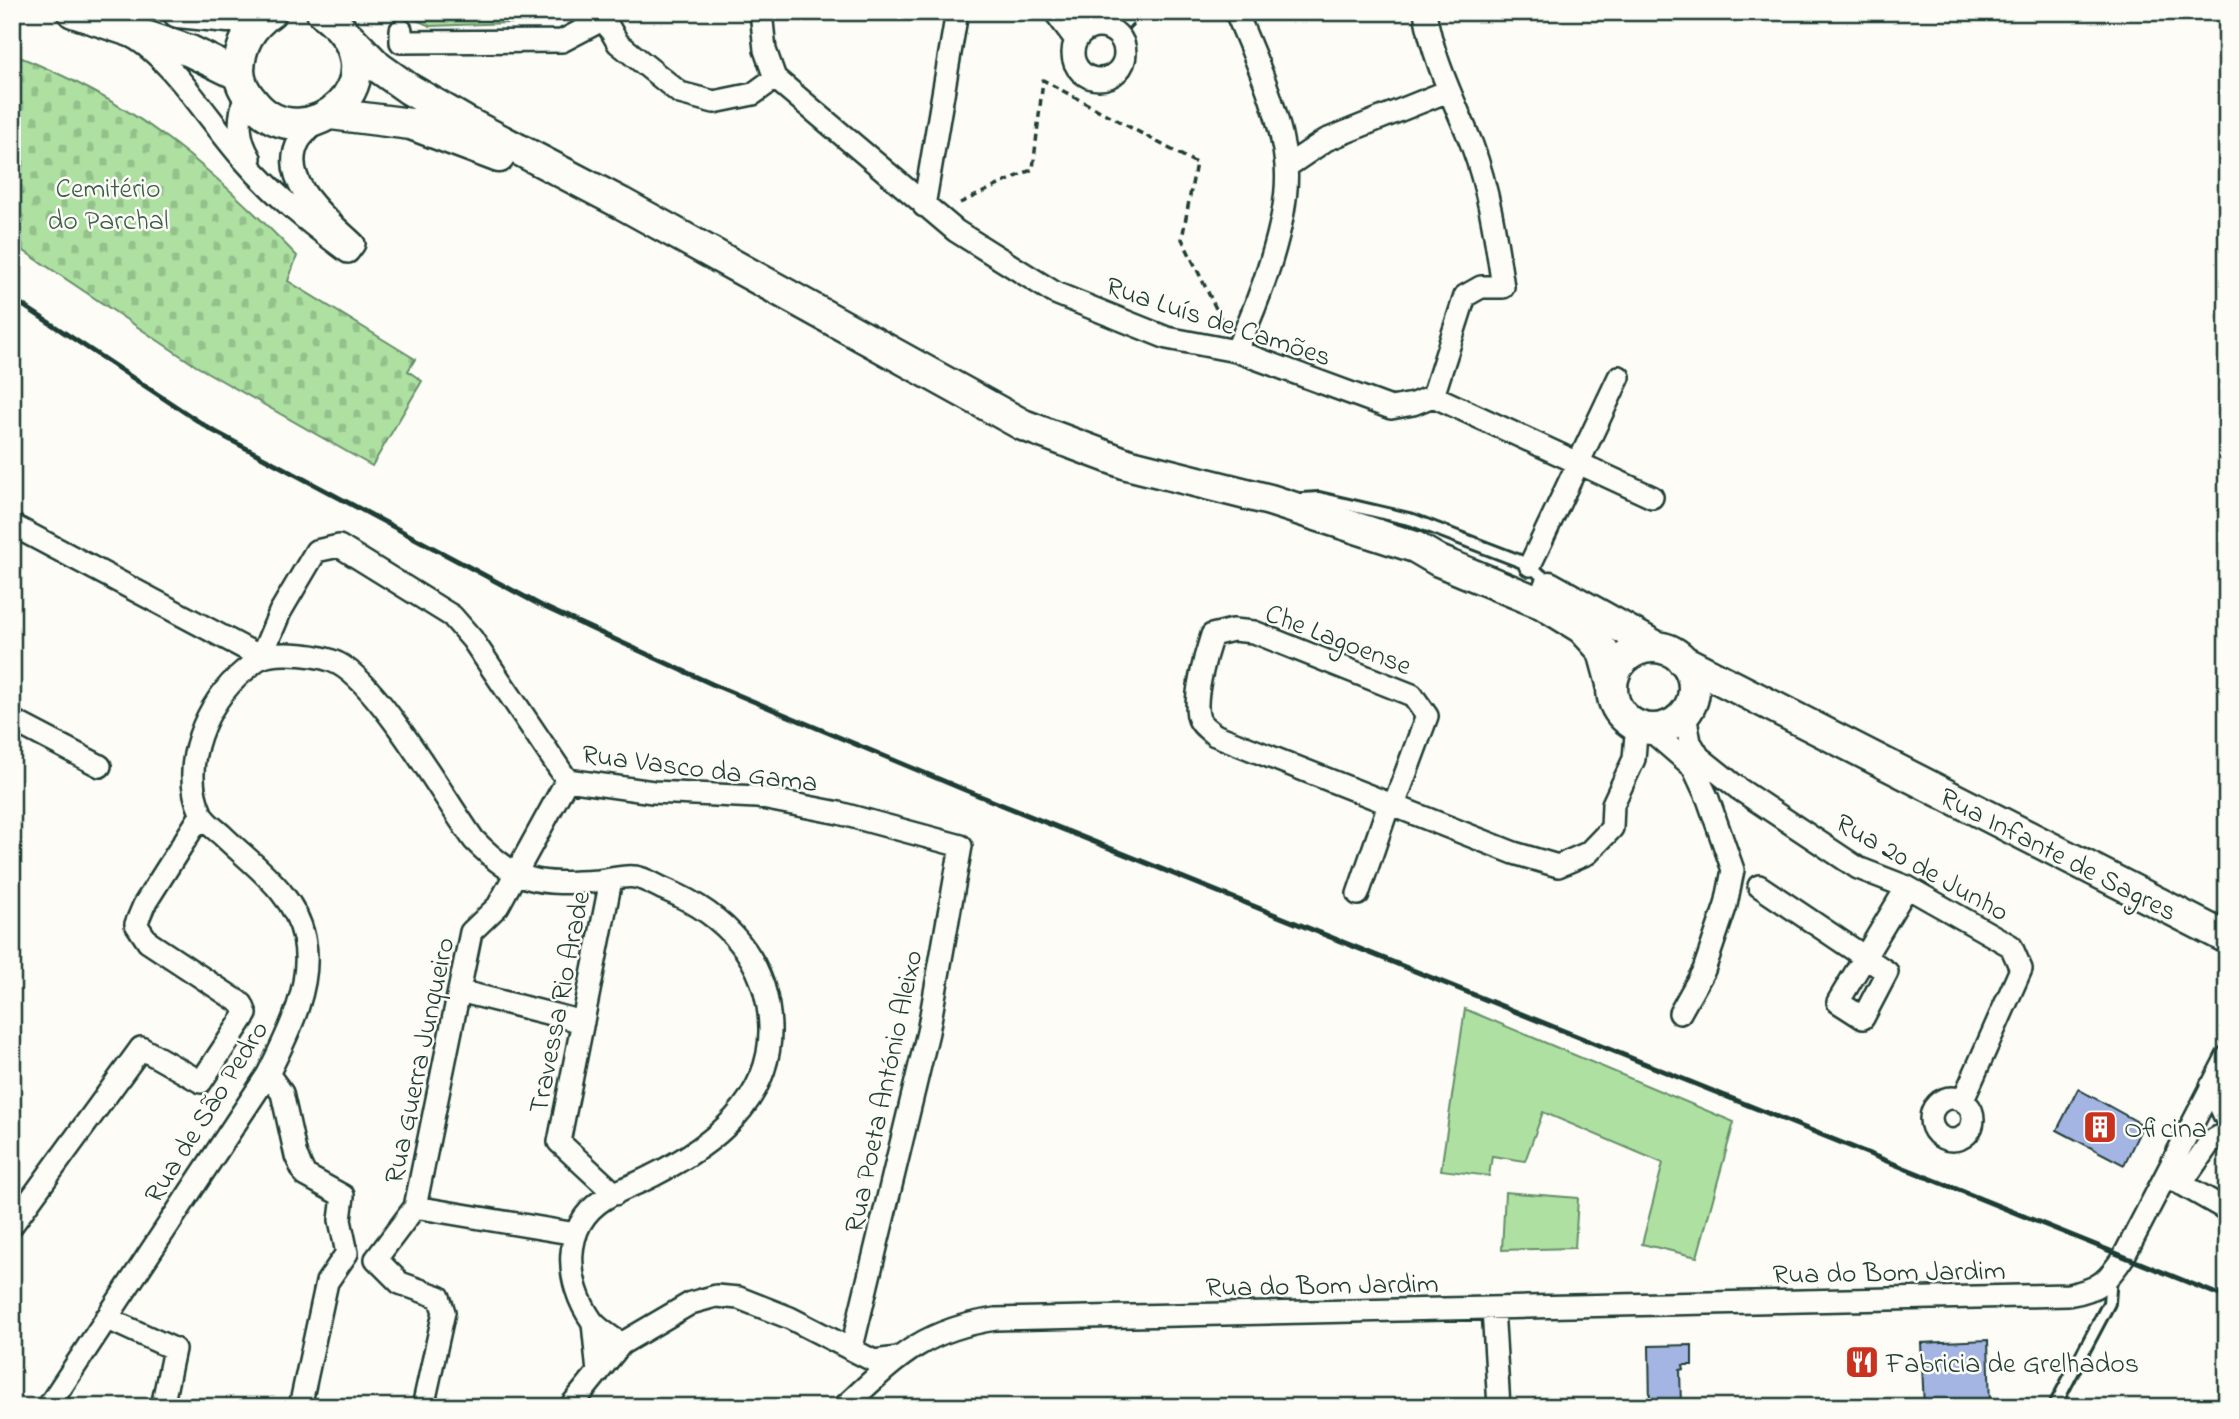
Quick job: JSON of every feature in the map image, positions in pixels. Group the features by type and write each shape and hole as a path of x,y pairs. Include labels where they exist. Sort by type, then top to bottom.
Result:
{"main road":[{"path":"73,12 190,51 243,85 259,110 277,120 297,124 324,117 411,124 621,203"},
{"path":"178,12 228,17 271,12"},
{"path":"243,85 240,54 247,36 271,12"},
{"path":"324,117 348,95 355,76 355,55 338,22"},
{"path":"338,22 378,67 409,89 1023,425 1127,464 1269,500 1415,547 1439,561 1543,604 1582,628 1603,651 1615,704 1645,730 1664,728 1687,714 1704,697 1723,694 1749,702 1891,768"},
{"path":"1269,500 1324,506 1500,564 1561,593 1891,768"},
{"path":"1612,684 1617,667 1629,654 1645,647 1670,653 1694,681 1687,714"},
{"name":"Rua Infante de Sagres","path":"1891,768 2227,938"}],"street":[{"path":"66,12 134,37 164,65 266,185 306,221 348,251 354,244 300,186 294,167 298,141 324,117"},
{"path":"401,30 401,42 562,41 601,16 618,43 680,93 714,102 753,94 775,78 765,50 759,21 761,12"},
{"path":"924,206 957,12"},
{"path":"1055,12 1076,40"},
{"path":"1236,12 1260,71 1286,167 1281,211 1260,298 1236,351"},
{"path":"1425,12 1430,40 1472,146 1490,209 1503,287 1481,287 1465,296 1433,396 1579,461 1652,497"},
{"path":"1097,27 1106,27 1120,37 1126,53 1124,62 1120,69 1105,79 1088,77 1075,65 1073,48 1082,33 1097,27"},
{"name":"Rua Luís de Camões","path":"775,78 956,231 1055,293 1167,338 1236,351 1391,408 1413,404 1433,396"},
{"path":"243,85 239,140 266,185"},
{"path":"1286,167 1326,140 1448,91"},
{"path":"1530,565 1619,377"},
{"path":"12,524 261,657 305,654 339,664 370,689 474,840 494,861 514,873 541,883 634,877 703,908 733,931 768,993 770,1030 764,1074 742,1112 717,1137 690,1156 603,1199 585,1217 576,1234 571,1272 580,1299 593,1323 598,1373"},
{"name":"Rua Vasco da Gama","path":"261,657 280,611 316,551 340,546 452,616 472,639 567,780 653,792 757,797 839,813 961,846"},
{"name":"Che Lagoense","path":"1358,894 1391,805 1427,716 1412,695 1254,632 1233,629 1213,635 1206,652 1197,706 1199,721 1214,735 1391,805 1514,853 1558,866 1588,853 1612,828"},
{"path":"12,1225 141,1048 201,1083 246,1014 242,1004 148,942 136,924 144,905 201,815 193,770 200,733 212,707 233,680 261,657"},
{"path":"1687,714 1690,742 1699,757 1708,799"},
{"path":"12,720 100,766"},
{"path":"1612,828 1612,804 1634,759 1636,734 1645,730"},
{"path":"1645,730 1693,767 1708,799 1733,870 1726,905 1703,970 1680,1013"},
{"path":"1612,828 1621,799 1633,776 1645,730"},
{"name":"Rua 20 de Junho","path":"1699,757 1739,789 1858,868 1907,887 2011,946 2021,969 1963,1100"},
{"name":"Rua Guerra Junqueiro","path":"376,1259 415,1207 471,932 498,906 567,780"},
{"path":"1708,799 1739,789"},
{"name":"Rua de São Pedro","path":"48,1407 268,1074 287,1037 298,1004 304,974 304,938 291,901 201,815"},
{"name":"Rua Poeta António Aleixo","path":"852,1347 928,1032 961,846"},
{"name":"Travessa Rio Arade","path":"611,880 559,1142 615,1194"},
{"path":"1759,886 1865,955 1907,887"},
{"path":"2194,921 2227,947"},
{"path":"459,991 583,1022"},
{"path":"2174,1180 2211,1086 2227,1057"},
{"path":"268,1074 282,1093 296,1156 305,1175 343,1196 340,1220 347,1254 327,1282 300,1407"},
{"path":"2211,1086 2227,1121"},
{"path":"2174,1180 2210,1142 2227,1132"},
{"path":"2174,1180 2227,1210"},
{"name":"Rua do Bom Jardim","path":"844,1407 921,1340 962,1324 996,1319 2067,1295 2092,1291 2111,1276 2174,1180"},
{"path":"415,1207 576,1234"},
{"path":"347,1254 376,1259 400,1283 439,1297 444,1312 424,1407"},
{"path":"570,1407 621,1344 691,1303 716,1296 739,1298 852,1347 874,1361 898,1358"},
{"path":"1493,1308 1499,1407"},
{"path":"106,1318 174,1349 162,1407"},
{"path":"593,1323 621,1344"}],"lane":[{"path":"1269,500 1319,498 1413,520 1530,565 1561,593"},
{"path":"2054,1407 2109,1303 2111,1276"}],"path":[{"path":"1120,37 1145,12"},
{"path":"960,203 1033,169 1042,80 1054,86 1196,163 1182,239 1236,351"}],"green space":[{"path":"376,12 564,12 558,19 541,22 430,26 412,18 384,17"},
{"name":"Cemitério do Parchal","path":"12,54 95,92 166,138 232,192 297,256 288,281 415,359 408,371 422,381 372,466 196,366 12,243"},
{"path":"1465,1009 1734,1122 1697,1257 1642,1244 1663,1163 1543,1112 1525,1161 1492,1156 1489,1176 1441,1170"},
{"path":"1505,1192 1578,1198 1575,1248 1502,1250"}],"building":[{"name":"Oficina","path":"2078,1089 2143,1125 2124,1165 2057,1130"},
{"path":"1988,1340 1990,1407 1924,1407 1921,1343"},
{"path":"1692,1345 1692,1365 1683,1365 1684,1369 1680,1370 1681,1405 1650,1407 1649,1346"}],"railway":[{"path":"12,298 210,429 542,606 712,684 965,790 2227,1298"}],"place":[{"name":"Oficina","path":"2100,1127"},
{"name":"Fabricia de Grelhados","path":"1862,1362"}]}
